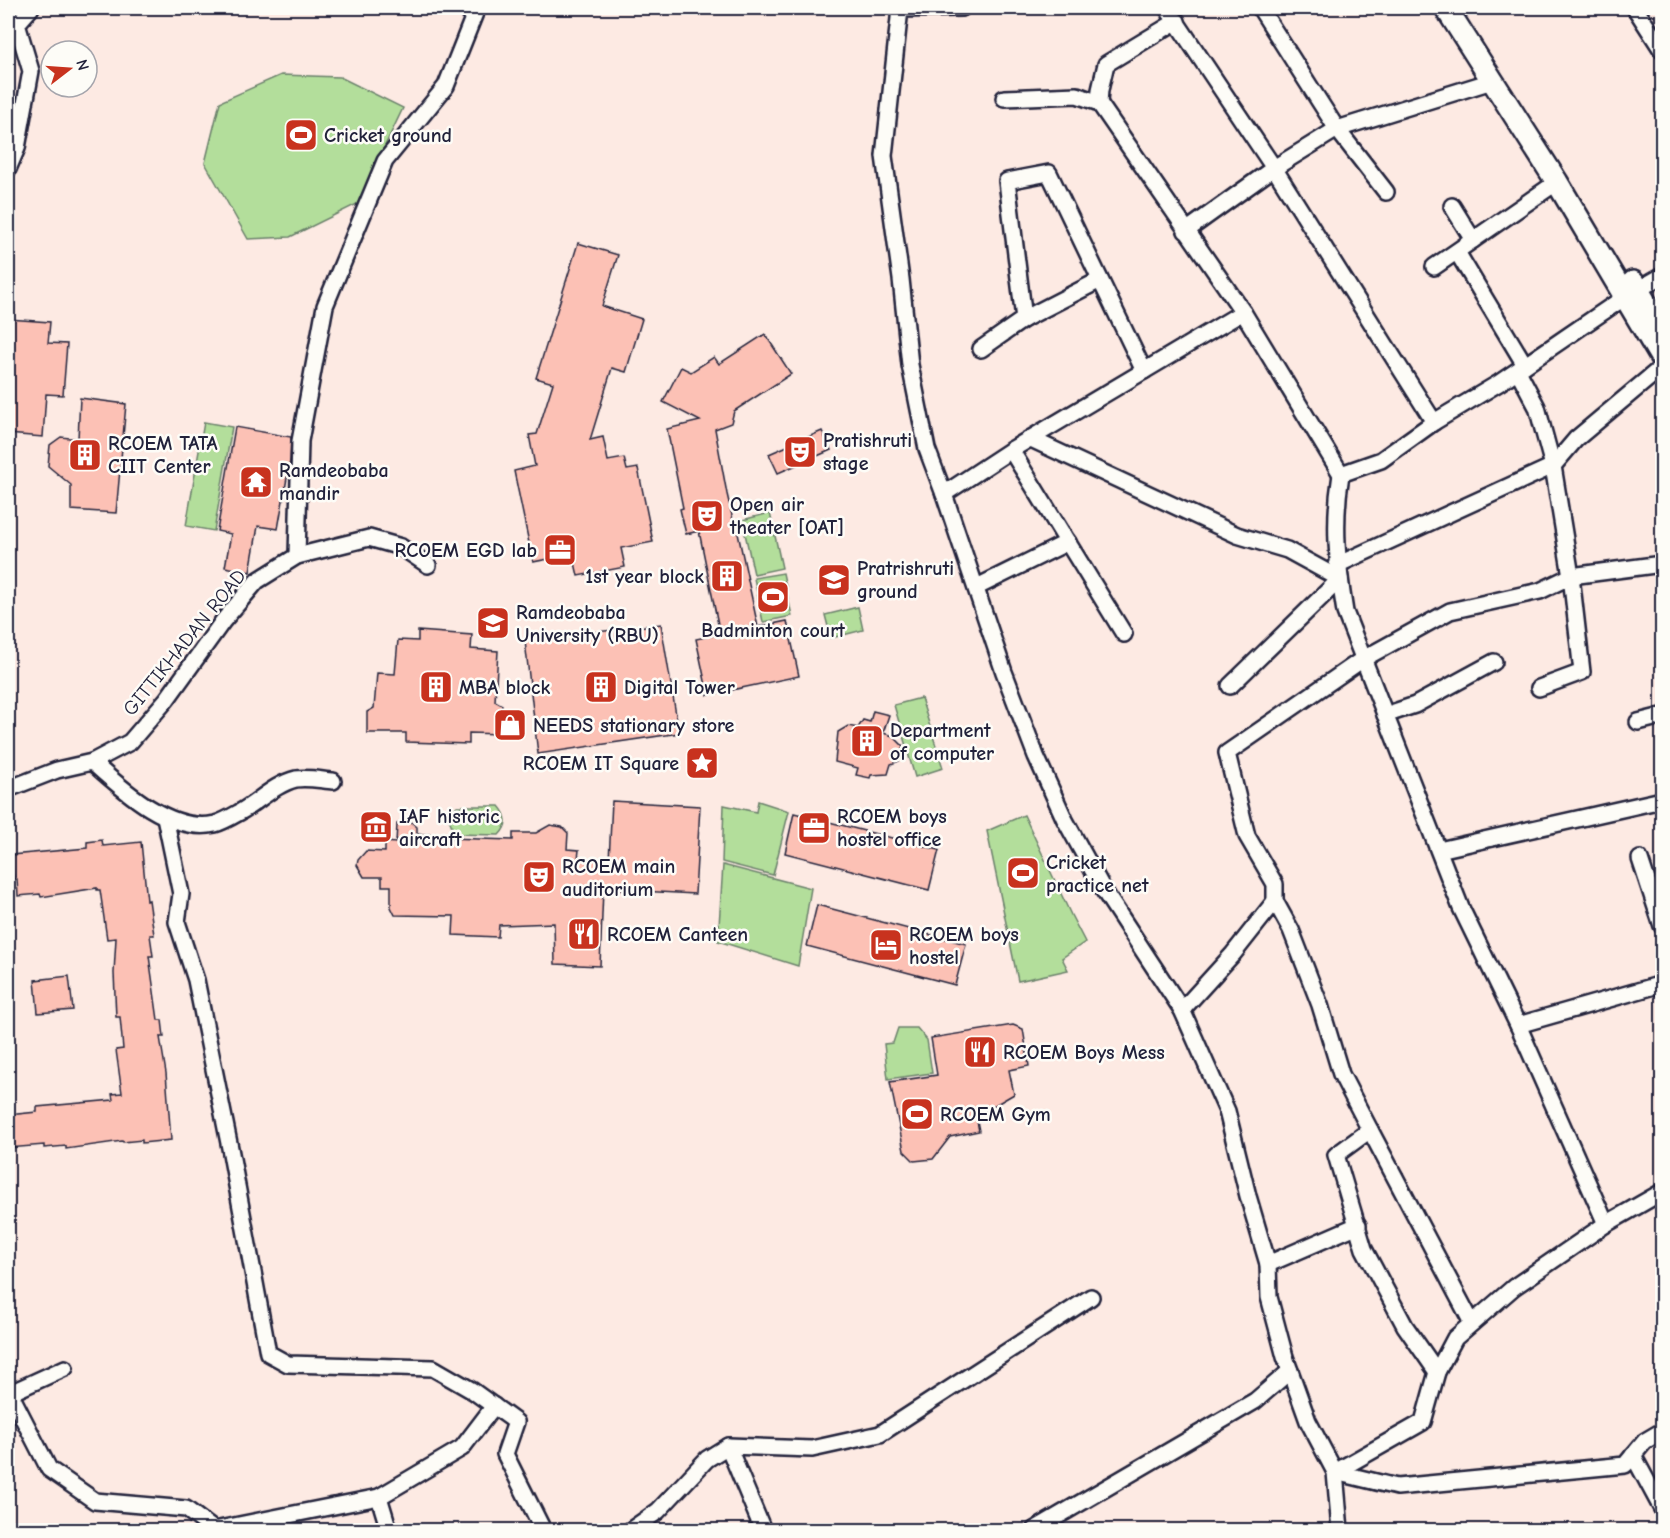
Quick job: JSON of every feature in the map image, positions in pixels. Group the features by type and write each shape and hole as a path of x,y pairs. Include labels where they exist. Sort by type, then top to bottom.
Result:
{"street":[{"path":"8,169 17,148 31,71 12,23 31,8"},
{"path":"297,556 300,441 325,306 385,161 446,86 477,8"},
{"path":"962,8 900,8 884,156 910,365 927,449 977,587 1004,672 1036,756 1065,820 1104,891 1182,1010 1227,1111 1268,1264 1269,1297 1290,1371 1308,1421 1335,1472 1340,1530"},
{"path":"1167,8 1274,168 1434,422"},
{"path":"1260,8 1337,129 1386,192"},
{"path":"1446,8 1631,293 1662,330"},
{"path":"1460,8 1631,293 1662,359"},
{"path":"1635,8 1662,51"},
{"path":"1099,104 1106,64 1177,21"},
{"path":"1186,231 1274,168 1337,129 1492,81"},
{"path":"1004,98 1077,95 1099,104 1243,312 1341,474 1336,504 1338,572 1346,612 1461,908 1518,1025 1606,1224"},
{"path":"1024,319 1008,181 1049,174 1144,371"},
{"path":"1434,267 1557,182"},
{"path":"1452,206 1473,240"},
{"path":"1457,252 1522,368 1537,407 1553,466 1571,576 1582,672 1539,688"},
{"path":"1341,474 1381,460 1434,422 1522,368 1631,293 1662,276"},
{"path":"981,349 1024,319 1100,280"},
{"path":"944,494 1011,450 1243,312"},
{"path":"1230,686 1338,572 1553,466 1576,439 1662,367"},
{"path":"1030,439 1237,535 1287,550 1338,572"},
{"path":"1011,450 1124,634"},
{"name":"GITTIKHADAN ROAD","path":"8,789 57,770 92,762 130,742 167,699 223,621 257,581 297,556 369,538 400,547 428,565"},
{"path":"977,587 1068,542"},
{"path":"1472,1323 1341,1074 1320,1005 1291,930 1275,901 1275,884 1248,836 1227,753 1364,659 1450,611 1540,591 1571,576 1662,564"},
{"path":"1385,715 1415,705 1494,662"},
{"path":"1638,722 1662,716"},
{"path":"92,762 123,790 165,817 191,825 216,824 297,779 333,781"},
{"path":"1439,850 1662,801"},
{"path":"165,817 181,894 177,922 196,980 268,1353 288,1364 433,1368 473,1390 516,1422 505,1454 543,1530"},
{"path":"1640,859 1662,926"},
{"path":"1182,1010 1233,954 1275,901"},
{"path":"1518,1025 1662,984"},
{"path":"1370,1130 1336,1155 1364,1249 1406,1326 1437,1372"},
{"path":"1335,1472 1423,1422 1437,1372 1455,1338 1514,1287 1606,1224 1662,1192"},
{"path":"1268,1264 1358,1225"},
{"path":"631,1530 658,1511 707,1459 728,1446 812,1449 880,1434 1091,1297"},
{"path":"65,1368 9,1393 49,1469 94,1501 186,1509 214,1530 379,1497 462,1448 494,1406"},
{"path":"1034,1530 1255,1401 1290,1371"},
{"path":"1335,1472 1396,1487 1625,1466 1645,1441 1662,1431"},
{"path":"728,1446 763,1530"},
{"path":"1633,1455 1662,1509"},
{"path":"379,1497 389,1530"}],"green space":[{"name":"Cricket ground","path":"281,75 340,77 403,108 357,204 290,237 248,239 205,163 220,102"},
{"path":"204,422 232,427 214,531 186,526"},
{"path":"770,513 782,568 754,574 742,520"},
{"name":"Badminton court","path":"783,573 792,616 763,622 754,578"},
{"path":"858,607 863,630 831,638 825,615"},
{"path":"921,698 943,768 915,777 894,705"},
{"path":"758,801 789,811 773,875 722,862 724,805 756,812"},
{"path":"457,806 499,806 506,817 506,824 499,835 455,834 449,819 451,812"},
{"name":"Cricket practice net","path":"1024,815 1085,942 1062,958 1068,970 1018,981 987,831"},
{"path":"723,865 811,888 798,966 718,941"},
{"path":"898,1028 917,1028 927,1040 932,1073 888,1079 884,1044 893,1043"}],"building":[{"path":"578,243 618,255 602,306 642,319 626,372 612,368 590,440 603,437 608,461 624,458 627,470 638,468 653,542 621,548 625,567 578,576 573,554 533,562 514,471 535,466 529,435 537,434 553,383 536,378"},
{"path":"8,319 50,322 48,343 67,344 63,395 46,394 43,437 8,434"},
{"path":"765,334 791,374 734,411 731,423 715,429 727,494 734,524 736,524 758,627 787,621 799,676 708,695 696,639 720,634 699,531 686,534 667,429 700,421 663,402 681,367 691,372 714,357 719,364"},
{"name":"RCOEM TATA CIIT Center","path":"80,398 126,404 116,513 71,510 71,485 48,466 50,445 61,437 78,439"},
{"name":"Ramdeobaba mandir","path":"235,427 291,437 290,461 278,529 258,526 250,572 225,567 231,534 217,531"},
{"name":"Pratishruti stage","path":"822,431 831,450 778,473 769,454"},
{"name":"Digital Tower","path":"661,624 679,733 538,754 525,641"},
{"name":"MBA block","path":"418,631 472,635 471,649 498,651 495,701 502,705 501,734 469,733 469,744 406,742 406,733 367,733 367,712 374,708 377,673 395,674 398,640 418,641"},
{"name":"Department of computer","path":"873,711 889,715 883,733 893,736 903,746 899,761 891,764 888,774 871,775 870,778 856,775 858,768 835,762 838,732 848,726 858,728 863,720 870,722"},
{"path":"612,801 700,806 695,894 603,889 600,966 555,964 554,923 499,925 498,937 453,935 454,916 395,915 391,907 391,886 382,886 382,877 364,877 357,865 358,860 366,851 385,852 385,842 396,843 397,824 404,820 410,821 417,827 417,834 446,835 446,838 513,840 513,833 536,833 550,825 562,827 568,833 567,849 579,850 578,859 609,861"},
{"name":"RCOEM boys hostel","path":"794,813 939,850 929,890 785,853"},
{"path":"102,840 103,846 141,842 147,901 149,900 154,935 150,935 153,956 149,956 158,1020 162,1020 164,1037 160,1037 166,1073 171,1140 142,1143 142,1140 122,1141 66,1149 66,1146 44,1148 44,1145 8,1148 8,1115 37,1112 37,1107 113,1100 112,1094 122,1093 116,1050 123,1049 120,1017 116,1017 114,973 116,938 107,939 100,890 97,888 41,897 40,894 18,896 17,879 14,879 11,855 87,848 87,842"},
{"name":"RCOEM boys hostel","path":"817,905 966,944 955,985 807,946"},
{"path":"69,976 73,1010 38,1013 35,980"},
{"path":"1013,1025 1023,1029 1029,1066 1009,1070 1014,1094 976,1116 979,1131 950,1137 933,1159 914,1161 904,1151 890,1082 937,1075 931,1038"}],"place":[{"name":"Cricket ground","path":"301,135"},
{"name":"Pratishruti stage","path":"800,452"},
{"name":"RCOEM TATA CIIT Center","path":"85,455"},
{"name":"Ramdeobaba mandir","path":"256,482"},
{"name":"Open air theater [OAT]","path":"707,516"},
{"name":"RCOEM EGD lab","path":"560,550"},
{"name":"1st year block","path":"727,576"},
{"name":"Pratrishruti ground","path":"834,580"},
{"name":"Badminton court","path":"773,597"},
{"name":"Ramdeobaba University (RBU)","path":"493,623"},
{"name":"MBA block","path":"436,687"},
{"name":"Digital Tower","path":"601,687"},
{"name":"NEEDS stationary store","path":"510,725"},
{"name":"Department of computer","path":"867,741"},
{"name":"RCOEM IT Square","path":"702,763"},
{"name":"IAF historic aircraft","path":"376,827"},
{"name":"RCOEM boys hostel office","path":"814,828"},
{"name":"Cricket practice net","path":"1023,873"},
{"name":"RCOEM main auditorium","path":"539,877"},
{"name":"RCOEM Canteen","path":"584,934"},
{"name":"RCOEM boys hostel","path":"886,945"},
{"name":"RCOEM Boys Mess","path":"980,1052"},
{"name":"RCOEM Gym","path":"917,1114"}]}
